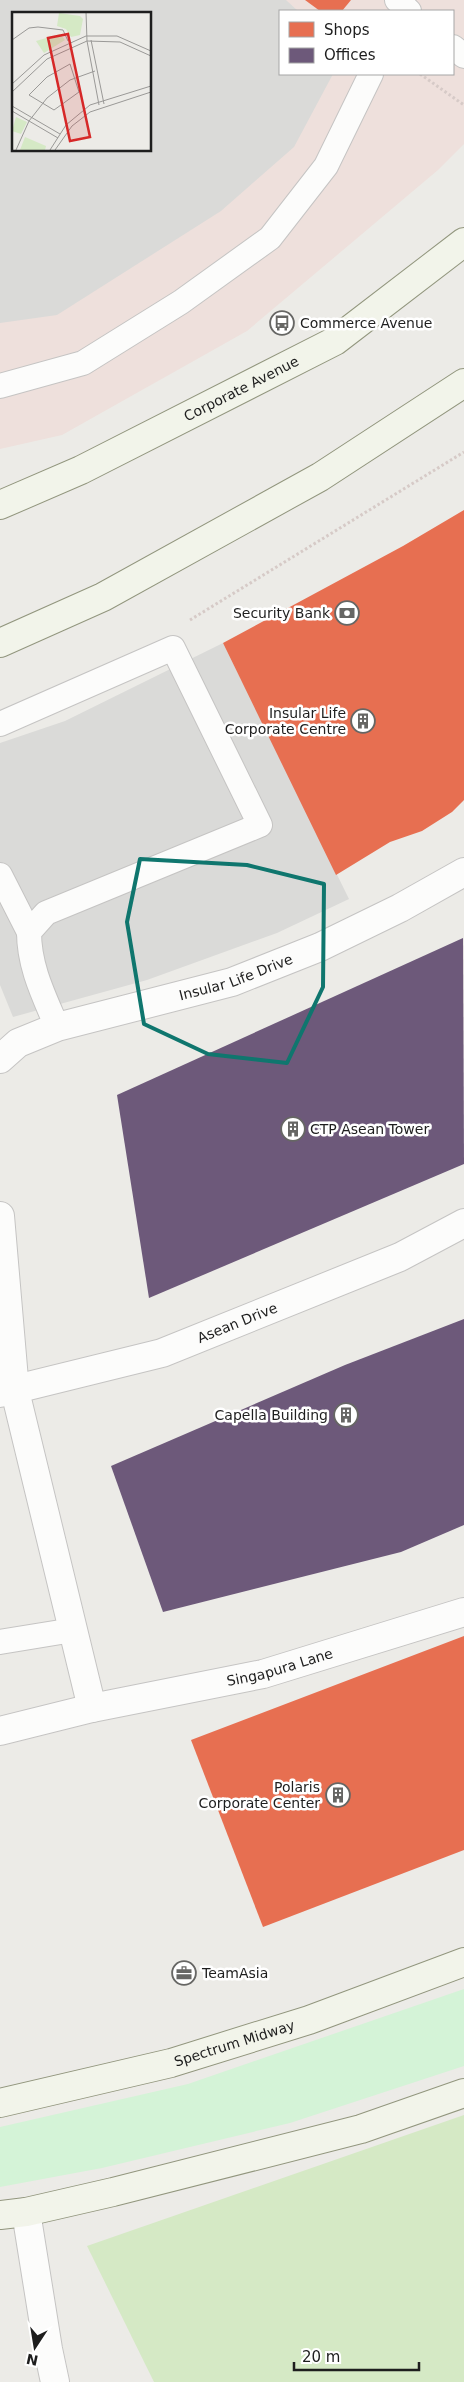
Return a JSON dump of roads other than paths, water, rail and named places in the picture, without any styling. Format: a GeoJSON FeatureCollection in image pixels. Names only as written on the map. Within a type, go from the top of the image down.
{"type":"FeatureCollection","features":[{"type":"Feature","properties":{"kind":"main road","name":"Corporate Avenue"},"geometry":{"type":"LineString","coordinates":[[0,505],[81,470],[335,341],[464,242]]}},
{"type":"Feature","properties":{"kind":"main road"},"geometry":{"type":"LineString","coordinates":[[0,643],[103,597],[320,477],[464,383]]}},
{"type":"Feature","properties":{"kind":"main road","name":"Spectrum Midway"},"geometry":{"type":"LineString","coordinates":[[0,2103],[171,2063],[309,2020],[464,1962]]}},
{"type":"Feature","properties":{"kind":"main road"},"geometry":{"type":"LineString","coordinates":[[13,2214],[113,2192],[361,2128],[464,2093]]}},
{"type":"Feature","properties":{"kind":"street","name":"Insular Life Drive"},"geometry":{"type":"LineString","coordinates":[[0,1059],[18,1043],[57,1027],[232,982],[320,947],[400,908],[464,872]]}},
{"type":"Feature","properties":{"kind":"street"},"geometry":{"type":"LineString","coordinates":[[0,1216],[7,1392],[73,1630],[92,1708]]}},
{"type":"Feature","properties":{"kind":"street","name":"Asean Drive"},"geometry":{"type":"LineString","coordinates":[[7,1392],[162,1353],[400,1257],[464,1223]]}},
{"type":"Feature","properties":{"kind":"street","name":"Singapura Lane"},"geometry":{"type":"LineString","coordinates":[[0,1731],[92,1708],[263,1674],[464,1612]]}},
{"type":"Feature","properties":{"kind":"street"},"geometry":{"type":"LineString","coordinates":[[13,2214],[55,2382]]}},
{"type":"Feature","properties":{"kind":"lane"},"geometry":{"type":"LineString","coordinates":[[397,0],[409,10]]}},
{"type":"Feature","properties":{"kind":"lane"},"geometry":{"type":"LineString","coordinates":[[411,10],[420,0]]}},
{"type":"Feature","properties":{"kind":"lane"},"geometry":{"type":"LineString","coordinates":[[454,48],[464,56]]}},
{"type":"Feature","properties":{"kind":"lane"},"geometry":{"type":"LineString","coordinates":[[0,386],[83,363],[181,302],[270,238],[326,166],[371,75]]}},
{"type":"Feature","properties":{"kind":"lane"},"geometry":{"type":"LineString","coordinates":[[0,724],[173,648],[260,825],[46,914],[29,932]]}},
{"type":"Feature","properties":{"kind":"lane"},"geometry":{"type":"LineString","coordinates":[[0,875],[29,932],[29,952],[57,1027]]}},
{"type":"Feature","properties":{"kind":"lane"},"geometry":{"type":"LineString","coordinates":[[0,1641],[73,1630]]}},
{"type":"Feature","properties":{"kind":"place","name":"Commerce Avenue"},"geometry":{"type":"Point","coordinates":[282,323]}},
{"type":"Feature","properties":{"kind":"place","name":"Security Bank"},"geometry":{"type":"Point","coordinates":[347,613]}},
{"type":"Feature","properties":{"kind":"place","name":"Insular Life Corporate Centre"},"geometry":{"type":"Point","coordinates":[363,721]}},
{"type":"Feature","properties":{"kind":"place","name":"CTP Asean Tower"},"geometry":{"type":"Point","coordinates":[293,1129]}},
{"type":"Feature","properties":{"kind":"place","name":"Capella Building"},"geometry":{"type":"Point","coordinates":[346,1415]}},
{"type":"Feature","properties":{"kind":"place","name":"Polaris Corporate Center"},"geometry":{"type":"Point","coordinates":[338,1795]}},
{"type":"Feature","properties":{"kind":"place","name":"TeamAsia"},"geometry":{"type":"Point","coordinates":[184,1973]}}]}
